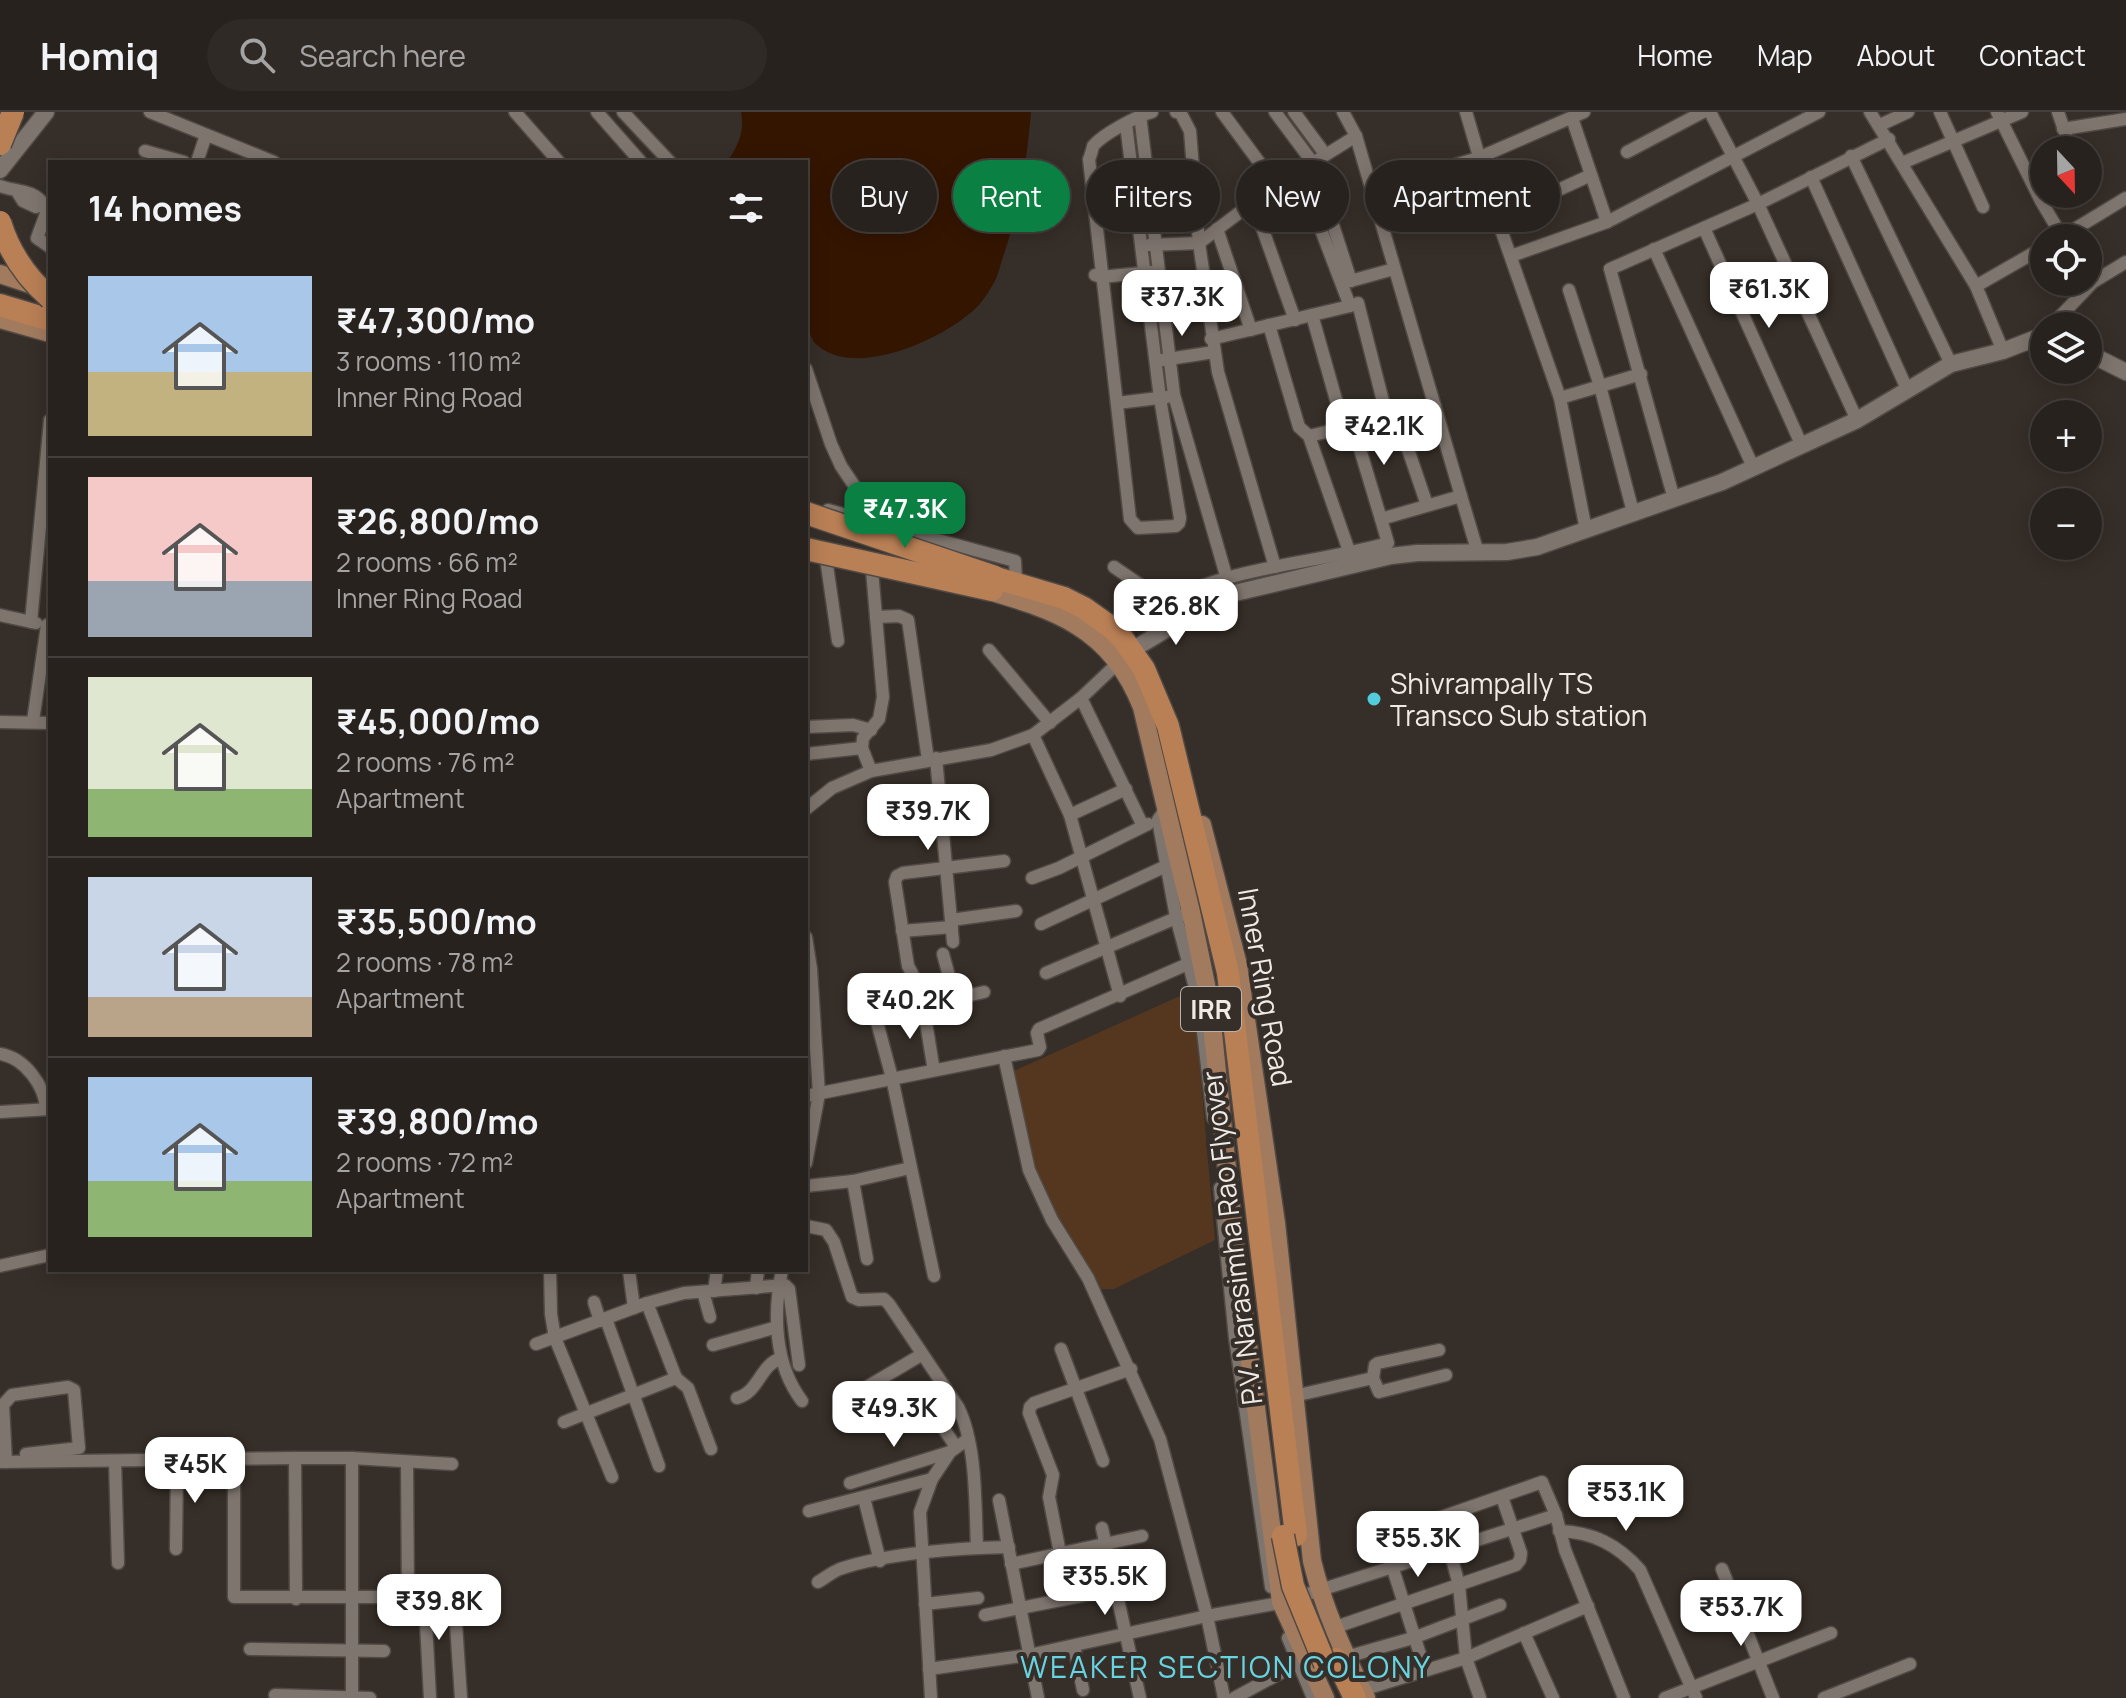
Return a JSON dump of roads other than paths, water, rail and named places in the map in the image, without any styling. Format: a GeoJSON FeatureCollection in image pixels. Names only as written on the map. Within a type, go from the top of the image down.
{"type":"FeatureCollection","features":[{"type":"Feature","properties":{"kind":"highway"},"geometry":{"type":"LineString","coordinates":[[0,143],[13,112]]}},
{"type":"Feature","properties":{"kind":"highway"},"geometry":{"type":"LineString","coordinates":[[0,143],[25,112]]}},
{"type":"Feature","properties":{"kind":"highway"},"geometry":{"type":"LineString","coordinates":[[0,222],[15,258],[48,296]]}},
{"type":"Feature","properties":{"kind":"highway"},"geometry":{"type":"LineString","coordinates":[[0,256],[21,287],[48,310]]}},
{"type":"Feature","properties":{"kind":"highway"},"geometry":{"type":"LineString","coordinates":[[0,290],[48,303]]}},
{"type":"Feature","properties":{"kind":"highway"},"geometry":{"type":"LineString","coordinates":[[0,305],[48,319]]}},
{"type":"Feature","properties":{"kind":"highway"},"geometry":{"type":"LineString","coordinates":[[808,514],[1005,577]]}},
{"type":"Feature","properties":{"kind":"highway","name":"P.V. Narasimha Rao Flyover"},"geometry":{"type":"LineString","coordinates":[[808,525],[1005,577],[1104,637],[1134,675],[1156,730],[1215,974],[1287,1562],[1303,1614],[1356,1696]]}},
{"type":"Feature","properties":{"kind":"highway"},"geometry":{"type":"LineString","coordinates":[[811,543],[1005,577]]}},
{"type":"Feature","properties":{"kind":"main road"},"geometry":{"type":"LineString","coordinates":[[0,274],[48,289]]}},
{"type":"Feature","properties":{"kind":"main road"},"geometry":{"type":"LineString","coordinates":[[0,319],[48,332]]}},
{"type":"Feature","properties":{"kind":"main road","name":"Inner Ring Road"},"geometry":{"type":"LineString","coordinates":[[811,543],[1044,607],[1089,632],[1119,662],[1129,677],[1142,707],[1184,915],[1210,1004],[1277,1603],[1313,1697]]}},
{"type":"Feature","properties":{"kind":"main road","name":"Inner Ring Road"},"geometry":{"type":"LineString","coordinates":[[1005,577],[1057,590],[1087,603],[1116,624],[1139,650],[1164,699],[1212,860],[1238,965],[1276,1223],[1312,1561],[1319,1592],[1346,1657],[1356,1696]]}},
{"type":"Feature","properties":{"kind":"street"},"geometry":{"type":"LineString","coordinates":[[0,170],[46,112]]}},
{"type":"Feature","properties":{"kind":"street"},"geometry":{"type":"LineString","coordinates":[[150,112],[269,160]]}},
{"type":"Feature","properties":{"kind":"street"},"geometry":{"type":"LineString","coordinates":[[515,112],[557,160]]}},
{"type":"Feature","properties":{"kind":"street"},"geometry":{"type":"LineString","coordinates":[[597,112],[639,160]]}},
{"type":"Feature","properties":{"kind":"street"},"geometry":{"type":"LineString","coordinates":[[623,112],[668,160]]}},
{"type":"Feature","properties":{"kind":"street"},"geometry":{"type":"LineString","coordinates":[[1176,112],[1180,112],[1190,131],[1199,243],[1213,346],[1275,567]]}},
{"type":"Feature","properties":{"kind":"street"},"geometry":{"type":"LineString","coordinates":[[1222,112],[1257,160]]}},
{"type":"Feature","properties":{"kind":"street"},"geometry":{"type":"LineString","coordinates":[[1275,112],[1311,160]]}},
{"type":"Feature","properties":{"kind":"street"},"geometry":{"type":"LineString","coordinates":[[1294,112],[1325,154]]}},
{"type":"Feature","properties":{"kind":"street"},"geometry":{"type":"LineString","coordinates":[[1343,112],[1356,136],[1478,553]]}},
{"type":"Feature","properties":{"kind":"street"},"geometry":{"type":"LineString","coordinates":[[1466,112],[1478,158]]}},
{"type":"Feature","properties":{"kind":"street"},"geometry":{"type":"LineString","coordinates":[[1627,152],[1703,112]]}},
{"type":"Feature","properties":{"kind":"street"},"geometry":{"type":"LineString","coordinates":[[1710,112],[1758,204],[1857,420]]}},
{"type":"Feature","properties":{"kind":"street"},"geometry":{"type":"LineString","coordinates":[[1511,256],[1607,222],[1819,112]]}},
{"type":"Feature","properties":{"kind":"street"},"geometry":{"type":"LineString","coordinates":[[1870,112],[1976,286],[2003,351]]}},
{"type":"Feature","properties":{"kind":"street"},"geometry":{"type":"LineString","coordinates":[[1880,125],[1908,112]]}},
{"type":"Feature","properties":{"kind":"street"},"geometry":{"type":"LineString","coordinates":[[1940,112],[1983,207]]}},
{"type":"Feature","properties":{"kind":"street"},"geometry":{"type":"LineString","coordinates":[[1902,163],[1955,142],[1999,117],[2022,112]]}},
{"type":"Feature","properties":{"kind":"street"},"geometry":{"type":"LineString","coordinates":[[2058,112],[2066,136]]}},
{"type":"Feature","properties":{"kind":"street"},"geometry":{"type":"LineString","coordinates":[[1130,519],[1089,159],[1093,146],[1146,114],[1156,245],[1174,395],[1227,579]]}},
{"type":"Feature","properties":{"kind":"street"},"geometry":{"type":"LineString","coordinates":[[1472,160],[1569,116],[1607,222]]}},
{"type":"Feature","properties":{"kind":"street"},"geometry":{"type":"LineString","coordinates":[[1999,117],[2030,170]]}},
{"type":"Feature","properties":{"kind":"street"},"geometry":{"type":"LineString","coordinates":[[2063,129],[2126,119]]}},
{"type":"Feature","properties":{"kind":"street"},"geometry":{"type":"LineString","coordinates":[[1119,484],[1123,515],[1138,528],[1176,526],[1179,523],[1126,124]]}},
{"type":"Feature","properties":{"kind":"street"},"geometry":{"type":"LineString","coordinates":[[198,160],[206,135]]}},
{"type":"Feature","properties":{"kind":"street"},"geometry":{"type":"LineString","coordinates":[[1317,160],[1356,136]]}},
{"type":"Feature","properties":{"kind":"street"},"geometry":{"type":"LineString","coordinates":[[1240,137],[1238,145],[1249,160]]}},
{"type":"Feature","properties":{"kind":"street"},"geometry":{"type":"LineString","coordinates":[[1674,499],[1610,269],[1758,204],[1889,139]]}},
{"type":"Feature","properties":{"kind":"street"},"geometry":{"type":"LineString","coordinates":[[145,151],[177,160]]}},
{"type":"Feature","properties":{"kind":"street"},"geometry":{"type":"LineString","coordinates":[[1851,156],[1951,364]]}},
{"type":"Feature","properties":{"kind":"street"},"geometry":{"type":"LineString","coordinates":[[1560,189],[1591,175]]}},
{"type":"Feature","properties":{"kind":"street"},"geometry":{"type":"LineString","coordinates":[[1811,177],[1907,389]]}},
{"type":"Feature","properties":{"kind":"street"},"geometry":{"type":"LineString","coordinates":[[0,186],[18,193],[36,207],[47,206],[37,238],[48,246]]}},
{"type":"Feature","properties":{"kind":"street"},"geometry":{"type":"LineString","coordinates":[[2084,224],[2126,198]]}},
{"type":"Feature","properties":{"kind":"street"},"geometry":{"type":"LineString","coordinates":[[1704,228],[1802,446]]}},
{"type":"Feature","properties":{"kind":"street"},"geometry":{"type":"LineString","coordinates":[[1140,246],[1199,243],[1213,232]]}},
{"type":"Feature","properties":{"kind":"street"},"geometry":{"type":"LineString","coordinates":[[1218,232],[1251,330]]}},
{"type":"Feature","properties":{"kind":"street"},"geometry":{"type":"LineString","coordinates":[[1264,232],[1295,320]]}},
{"type":"Feature","properties":{"kind":"street"},"geometry":{"type":"LineString","coordinates":[[1325,232],[1346,282]]}},
{"type":"Feature","properties":{"kind":"street"},"geometry":{"type":"LineString","coordinates":[[1332,232],[1350,306]]}},
{"type":"Feature","properties":{"kind":"street"},"geometry":{"type":"LineString","coordinates":[[1389,250],[1396,242],[1393,232]]}},
{"type":"Feature","properties":{"kind":"street"},"geometry":{"type":"LineString","coordinates":[[1502,232],[1560,398],[1586,530]]}},
{"type":"Feature","properties":{"kind":"street"},"geometry":{"type":"LineString","coordinates":[[1090,234],[1094,274],[1101,277],[1159,271]]}},
{"type":"Feature","properties":{"kind":"street"},"geometry":{"type":"LineString","coordinates":[[1654,249],[1754,469]]}},
{"type":"Feature","properties":{"kind":"street"},"geometry":{"type":"LineString","coordinates":[[1976,286],[2030,255]]}},
{"type":"Feature","properties":{"kind":"street"},"geometry":{"type":"LineString","coordinates":[[2102,273],[2126,262]]}},
{"type":"Feature","properties":{"kind":"street"},"geometry":{"type":"LineString","coordinates":[[1346,282],[1394,269]]}},
{"type":"Feature","properties":{"kind":"street"},"geometry":{"type":"LineString","coordinates":[[1569,290],[1600,386],[1633,512]]}},
{"type":"Feature","properties":{"kind":"street"},"geometry":{"type":"LineString","coordinates":[[2062,312],[2076,296]]}},
{"type":"Feature","properties":{"kind":"street"},"geometry":{"type":"LineString","coordinates":[[1155,360],[1213,346],[1251,330],[1358,303],[1392,416],[1427,505]]}},
{"type":"Feature","properties":{"kind":"street"},"geometry":{"type":"LineString","coordinates":[[1139,650],[1235,593],[1388,543],[1312,315]]}},
{"type":"Feature","properties":{"kind":"street"},"geometry":{"type":"LineString","coordinates":[[1269,325],[1299,427],[1309,436],[1350,554]]}},
{"type":"Feature","properties":{"kind":"street"},"geometry":{"type":"LineString","coordinates":[[1165,602],[1195,586],[1275,567],[1311,568],[1417,553],[1507,552],[1537,547],[1754,469],[1857,420],[1951,364],[2003,351],[2030,339]]}},
{"type":"Feature","properties":{"kind":"street"},"geometry":{"type":"LineString","coordinates":[[2102,360],[2126,372]]}},
{"type":"Feature","properties":{"kind":"street"},"geometry":{"type":"LineString","coordinates":[[1560,398],[1641,374]]}},
{"type":"Feature","properties":{"kind":"street"},"geometry":{"type":"LineString","coordinates":[[808,375],[841,466],[880,524]]}},
{"type":"Feature","properties":{"kind":"street"},"geometry":{"type":"LineString","coordinates":[[1117,403],[1174,395]]}},
{"type":"Feature","properties":{"kind":"street"},"geometry":{"type":"LineString","coordinates":[[1309,436],[1435,406]]}},
{"type":"Feature","properties":{"kind":"street"},"geometry":{"type":"LineString","coordinates":[[31,622],[48,441]]}},
{"type":"Feature","properties":{"kind":"street"},"geometry":{"type":"LineString","coordinates":[[1381,519],[1461,496]]}},
{"type":"Feature","properties":{"kind":"street","name":"Inner Ring Road"},"geometry":{"type":"LineString","coordinates":[[808,504],[880,524],[1005,577]]}},
{"type":"Feature","properties":{"kind":"street"},"geometry":{"type":"LineString","coordinates":[[811,543],[838,641]]}},
{"type":"Feature","properties":{"kind":"street"},"geometry":{"type":"LineString","coordinates":[[871,558],[883,697],[879,719],[863,738],[862,748],[871,771]]}},
{"type":"Feature","properties":{"kind":"street"},"geometry":{"type":"LineString","coordinates":[[1114,567],[1165,602],[1177,623]]}},
{"type":"Feature","properties":{"kind":"street"},"geometry":{"type":"LineString","coordinates":[[1139,650],[1177,623],[1199,614]]}},
{"type":"Feature","properties":{"kind":"street"},"geometry":{"type":"LineString","coordinates":[[0,615],[48,626]]}},
{"type":"Feature","properties":{"kind":"street"},"geometry":{"type":"LineString","coordinates":[[876,617],[899,616],[908,620],[943,820],[953,942]]}},
{"type":"Feature","properties":{"kind":"street"},"geometry":{"type":"LineString","coordinates":[[33,721],[48,632]]}},
{"type":"Feature","properties":{"kind":"street"},"geometry":{"type":"LineString","coordinates":[[989,650],[1050,723]]}},
{"type":"Feature","properties":{"kind":"street"},"geometry":{"type":"LineString","coordinates":[[808,807],[832,788],[871,771],[991,750],[1033,735],[1081,698],[1119,662]]}},
{"type":"Feature","properties":{"kind":"street"},"geometry":{"type":"LineString","coordinates":[[1081,698],[1143,826]]}},
{"type":"Feature","properties":{"kind":"street"},"geometry":{"type":"LineString","coordinates":[[0,722],[48,723]]}},
{"type":"Feature","properties":{"kind":"street"},"geometry":{"type":"LineString","coordinates":[[808,727],[853,725],[871,730]]}},
{"type":"Feature","properties":{"kind":"street"},"geometry":{"type":"LineString","coordinates":[[1033,735],[1070,815],[1120,996]]}},
{"type":"Feature","properties":{"kind":"street"},"geometry":{"type":"LineString","coordinates":[[808,754],[862,748]]}},
{"type":"Feature","properties":{"kind":"street"},"geometry":{"type":"LineString","coordinates":[[1070,815],[1126,789]]}},
{"type":"Feature","properties":{"kind":"street"},"geometry":{"type":"LineString","coordinates":[[1032,878],[1081,857],[1162,815],[1166,866],[1184,915],[1190,963],[1200,1006],[1235,1338],[1277,1603],[1313,1697]]}},
{"type":"Feature","properties":{"kind":"street"},"geometry":{"type":"LineString","coordinates":[[943,820],[963,820]]}},
{"type":"Feature","properties":{"kind":"street"},"geometry":{"type":"LineString","coordinates":[[934,1070],[921,1006],[908,966],[895,882],[897,876],[1004,861]]}},
{"type":"Feature","properties":{"kind":"street"},"geometry":{"type":"LineString","coordinates":[[1041,924],[1166,866]]}},
{"type":"Feature","properties":{"kind":"street"},"geometry":{"type":"LineString","coordinates":[[902,931],[1016,911]]}},
{"type":"Feature","properties":{"kind":"street"},"geometry":{"type":"LineString","coordinates":[[1046,973],[1184,915]]}},
{"type":"Feature","properties":{"kind":"street"},"geometry":{"type":"LineString","coordinates":[[943,954],[955,998]]}},
{"type":"Feature","properties":{"kind":"street"},"geometry":{"type":"LineString","coordinates":[[813,1095],[1040,1049],[1039,1029],[1190,963]]}},
{"type":"Feature","properties":{"kind":"street"},"geometry":{"type":"LineString","coordinates":[[808,969],[813,1095],[808,1144]]}},
{"type":"Feature","properties":{"kind":"street"},"geometry":{"type":"LineString","coordinates":[[934,1276],[878,1016],[984,992]]}},
{"type":"Feature","properties":{"kind":"street"},"geometry":{"type":"LineString","coordinates":[[0,1054],[18,1063],[36,1079],[45,1093],[48,1109],[0,1112]]}},
{"type":"Feature","properties":{"kind":"street"},"geometry":{"type":"LineString","coordinates":[[1004,1056],[1029,1170],[1052,1220],[1088,1278],[1160,1439],[1207,1616],[1224,1698]]}},
{"type":"Feature","properties":{"kind":"street"},"geometry":{"type":"LineString","coordinates":[[808,1186],[853,1181],[910,1168]]}},
{"type":"Feature","properties":{"kind":"street"},"geometry":{"type":"LineString","coordinates":[[853,1181],[867,1259]]}},
{"type":"Feature","properties":{"kind":"street"},"geometry":{"type":"LineString","coordinates":[[808,1226],[826,1230],[834,1242],[852,1297],[859,1300],[884,1299],[958,1407],[965,1421],[968,1439],[977,1547]]}},
{"type":"Feature","properties":{"kind":"street"},"geometry":{"type":"LineString","coordinates":[[0,1266],[48,1255]]}},
{"type":"Feature","properties":{"kind":"street"},"geometry":{"type":"LineString","coordinates":[[550,1272],[555,1338],[612,1477]]}},
{"type":"Feature","properties":{"kind":"street"},"geometry":{"type":"LineString","coordinates":[[629,1272],[634,1308]]}},
{"type":"Feature","properties":{"kind":"street"},"geometry":{"type":"LineString","coordinates":[[710,1317],[708,1292],[716,1272]]}},
{"type":"Feature","properties":{"kind":"street"},"geometry":{"type":"LineString","coordinates":[[756,1288],[758,1272]]}},
{"type":"Feature","properties":{"kind":"street"},"geometry":{"type":"LineString","coordinates":[[782,1272],[777,1327],[781,1358],[791,1387],[802,1401]]}},
{"type":"Feature","properties":{"kind":"street"},"geometry":{"type":"LineString","coordinates":[[536,1344],[647,1303],[684,1293],[787,1286],[799,1365]]}},
{"type":"Feature","properties":{"kind":"street"},"geometry":{"type":"LineString","coordinates":[[594,1302],[659,1466]]}},
{"type":"Feature","properties":{"kind":"street"},"geometry":{"type":"LineString","coordinates":[[647,1303],[676,1378],[688,1388],[711,1449]]}},
{"type":"Feature","properties":{"kind":"street"},"geometry":{"type":"LineString","coordinates":[[713,1345],[777,1327]]}},
{"type":"Feature","properties":{"kind":"street"},"geometry":{"type":"LineString","coordinates":[[1061,1349],[1103,1461]]}},
{"type":"Feature","properties":{"kind":"street"},"geometry":{"type":"LineString","coordinates":[[1439,1350],[1378,1363],[1373,1378],[1379,1392],[1446,1375]]}},
{"type":"Feature","properties":{"kind":"street"},"geometry":{"type":"LineString","coordinates":[[850,1397],[921,1355]]}},
{"type":"Feature","properties":{"kind":"street"},"geometry":{"type":"LineString","coordinates":[[737,1398],[748,1393],[768,1364],[781,1358]]}},
{"type":"Feature","properties":{"kind":"street"},"geometry":{"type":"LineString","coordinates":[[1060,1553],[1049,1497],[1053,1475],[1029,1413],[1034,1403],[1131,1369]]}},
{"type":"Feature","properties":{"kind":"street"},"geometry":{"type":"LineString","coordinates":[[564,1422],[676,1378]]}},
{"type":"Feature","properties":{"kind":"street"},"geometry":{"type":"LineString","coordinates":[[1294,1396],[1373,1378]]}},
{"type":"Feature","properties":{"kind":"street"},"geometry":{"type":"LineString","coordinates":[[26,1454],[79,1448],[74,1390],[68,1387],[12,1395],[5,1400],[3,1462],[352,1458],[452,1464]]}},
{"type":"Feature","properties":{"kind":"street"},"geometry":{"type":"LineString","coordinates":[[921,1395],[953,1449]]}},
{"type":"Feature","properties":{"kind":"street"},"geometry":{"type":"LineString","coordinates":[[850,1483],[953,1449],[968,1439]]}},
{"type":"Feature","properties":{"kind":"street"},"geometry":{"type":"LineString","coordinates":[[931,1698],[920,1512],[932,1479],[953,1449]]}},
{"type":"Feature","properties":{"kind":"street"},"geometry":{"type":"LineString","coordinates":[[295,1458],[296,1599]]}},
{"type":"Feature","properties":{"kind":"street"},"geometry":{"type":"LineString","coordinates":[[352,1458],[352,1697]]}},
{"type":"Feature","properties":{"kind":"street"},"geometry":{"type":"LineString","coordinates":[[234,1460],[234,1597],[408,1597],[448,1608],[454,1615],[461,1698]]}},
{"type":"Feature","properties":{"kind":"street"},"geometry":{"type":"LineString","coordinates":[[115,1461],[118,1563]]}},
{"type":"Feature","properties":{"kind":"street"},"geometry":{"type":"LineString","coordinates":[[176,1549],[177,1461]]}},
{"type":"Feature","properties":{"kind":"street"},"geometry":{"type":"LineString","coordinates":[[407,1462],[408,1597]]}},
{"type":"Feature","properties":{"kind":"street"},"geometry":{"type":"LineString","coordinates":[[809,1511],[932,1479]]}},
{"type":"Feature","properties":{"kind":"street"},"geometry":{"type":"LineString","coordinates":[[1390,1535],[1542,1482],[1624,1698]]}},
{"type":"Feature","properties":{"kind":"street"},"geometry":{"type":"LineString","coordinates":[[1333,1628],[1516,1565],[1520,1560],[1502,1497]]}},
{"type":"Feature","properties":{"kind":"street"},"geometry":{"type":"LineString","coordinates":[[864,1498],[880,1561]]}},
{"type":"Feature","properties":{"kind":"street"},"geometry":{"type":"LineString","coordinates":[[999,1500],[1038,1698]]}},
{"type":"Feature","properties":{"kind":"street"},"geometry":{"type":"LineString","coordinates":[[929,1669],[1029,1655],[1277,1603],[1393,1569],[1556,1515]]}},
{"type":"Feature","properties":{"kind":"street"},"geometry":{"type":"LineString","coordinates":[[1441,1518],[1459,1585],[1466,1658],[1480,1698]]}},
{"type":"Feature","properties":{"kind":"street"},"geometry":{"type":"LineString","coordinates":[[1102,1528],[1140,1698]]}},
{"type":"Feature","properties":{"kind":"street"},"geometry":{"type":"LineString","coordinates":[[1559,1531],[1581,1531],[1601,1539],[1625,1553],[1640,1570],[1694,1692]]}},
{"type":"Feature","properties":{"kind":"street"},"geometry":{"type":"LineString","coordinates":[[1011,1564],[1142,1536]]}},
{"type":"Feature","properties":{"kind":"street"},"geometry":{"type":"LineString","coordinates":[[818,1582],[837,1570],[922,1553],[1009,1547]]}},
{"type":"Feature","properties":{"kind":"street"},"geometry":{"type":"LineString","coordinates":[[1393,1569],[1425,1670]]}},
{"type":"Feature","properties":{"kind":"street"},"geometry":{"type":"LineString","coordinates":[[1722,1569],[1773,1698]]}},
{"type":"Feature","properties":{"kind":"street"},"geometry":{"type":"LineString","coordinates":[[985,1615],[1018,1606],[1117,1589]]}},
{"type":"Feature","properties":{"kind":"street"},"geometry":{"type":"LineString","coordinates":[[925,1604],[978,1598]]}},
{"type":"Feature","properties":{"kind":"street"},"geometry":{"type":"LineString","coordinates":[[425,1604],[430,1698]]}},
{"type":"Feature","properties":{"kind":"street"},"geometry":{"type":"LineString","coordinates":[[1346,1657],[1413,1638],[1500,1605]]}},
{"type":"Feature","properties":{"kind":"street"},"geometry":{"type":"LineString","coordinates":[[1356,1696],[1466,1658],[1588,1606]]}},
{"type":"Feature","properties":{"kind":"street"},"geometry":{"type":"LineString","coordinates":[[1524,1633],[1553,1698]]}},
{"type":"Feature","properties":{"kind":"street"},"geometry":{"type":"LineString","coordinates":[[1665,1698],[1694,1692],[1757,1661],[1831,1633]]}},
{"type":"Feature","properties":{"kind":"street"},"geometry":{"type":"LineString","coordinates":[[1074,1646],[1083,1690]]}},
{"type":"Feature","properties":{"kind":"street"},"geometry":{"type":"LineString","coordinates":[[250,1649],[384,1651]]}},
{"type":"Feature","properties":{"kind":"street"},"geometry":{"type":"LineString","coordinates":[[1234,1698],[1299,1663]]}},
{"type":"Feature","properties":{"kind":"street"},"geometry":{"type":"LineString","coordinates":[[1824,1698],[1910,1664]]}},
{"type":"Feature","properties":{"kind":"street"},"geometry":{"type":"LineString","coordinates":[[275,1695],[370,1698]]}},
{"type":"Feature","properties":{"kind":"place","name":"Shivrampally TS Transco Sub station"},"geometry":{"type":"Point","coordinates":[1374,699]}},
{"type":"Feature","properties":{"kind":"district","name":"WEAKER SECTION COLONY"},"geometry":{"type":"Point","coordinates":[1226,1666]}}]}
